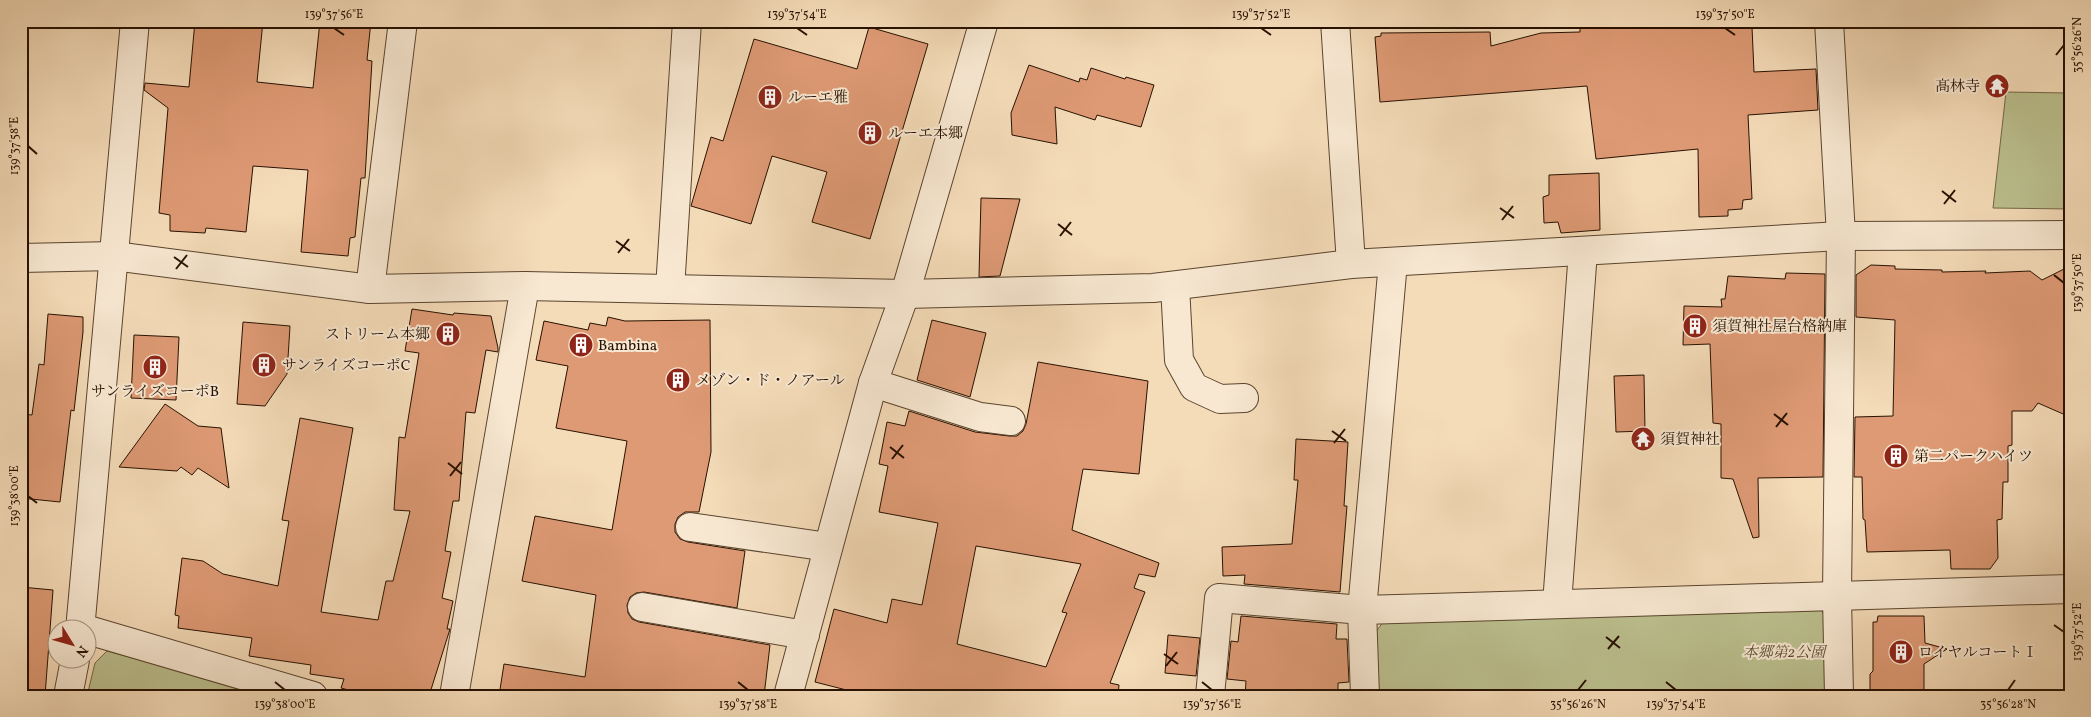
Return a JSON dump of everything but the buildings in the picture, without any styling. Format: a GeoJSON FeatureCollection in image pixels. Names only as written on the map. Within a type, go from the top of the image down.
{"type":"FeatureCollection","features":[{"type":"Feature","properties":{"kind":"street"},"geometry":{"type":"LineString","coordinates":[[85,620],[135,21]]}},
{"type":"Feature","properties":{"kind":"street"},"geometry":{"type":"LineString","coordinates":[[370,289],[403,21]]}},
{"type":"Feature","properties":{"kind":"street"},"geometry":{"type":"LineString","coordinates":[[670,289],[687,21]]}},
{"type":"Feature","properties":{"kind":"street"},"geometry":{"type":"LineString","coordinates":[[788,696],[873,383],[905,294],[984,21]]}},
{"type":"Feature","properties":{"kind":"street"},"geometry":{"type":"LineString","coordinates":[[1340,21],[1335,22],[1351,264]]}},
{"type":"Feature","properties":{"kind":"street"},"geometry":{"type":"LineString","coordinates":[[1829,21],[1841,236],[1837,596],[1839,696]]}},
{"type":"Feature","properties":{"kind":"street"},"geometry":{"type":"LineString","coordinates":[[21,258],[114,256],[370,289],[525,286],[905,294],[1153,288],[1351,264],[1841,236],[2070,235]]}},
{"type":"Feature","properties":{"kind":"street"},"geometry":{"type":"LineString","coordinates":[[1557,604],[1582,251]]}},
{"type":"Feature","properties":{"kind":"street"},"geometry":{"type":"LineString","coordinates":[[1365,696],[1362,610],[1393,262]]}},
{"type":"Feature","properties":{"kind":"street"},"geometry":{"type":"LineString","coordinates":[[454,696],[525,286]]}},
{"type":"Feature","properties":{"kind":"street"},"geometry":{"type":"LineString","coordinates":[[1175,286],[1179,360],[1194,387],[1220,399],[1244,398]]}},
{"type":"Feature","properties":{"kind":"street"},"geometry":{"type":"LineString","coordinates":[[873,383],[980,417],[1012,420]]}},
{"type":"Feature","properties":{"kind":"street"},"geometry":{"type":"LineString","coordinates":[[690,527],[828,548]]}},
{"type":"Feature","properties":{"kind":"street"},"geometry":{"type":"LineString","coordinates":[[1210,696],[1219,598],[1362,610],[2070,589]]}},
{"type":"Feature","properties":{"kind":"street"},"geometry":{"type":"LineString","coordinates":[[642,607],[805,634]]}},
{"type":"Feature","properties":{"kind":"street"},"geometry":{"type":"LineString","coordinates":[[98,634],[257,688],[313,696]]}},
{"type":"Feature","properties":{"kind":"street"},"geometry":{"type":"LineString","coordinates":[[68,696],[73,670]]}},
{"type":"Feature","properties":{"kind":"green space"},"geometry":{"type":"Polygon","coordinates":[[[2006,92],[2070,93],[2070,209],[1993,208],[2006,92]]]}},
{"type":"Feature","properties":{"kind":"green space","name":"本郷第2公園"},"geometry":{"type":"Polygon","coordinates":[[[1819,608],[1830,621],[1829,696],[1378,696],[1375,633],[1386,618],[1819,608]]]}},
{"type":"Feature","properties":{"kind":"green space"},"geometry":{"type":"Polygon","coordinates":[[[107,651],[241,687],[246,693],[245,696],[87,696],[93,670],[98,670],[98,660],[107,651]]]}},
{"type":"Feature","properties":{"kind":"place","name":"髙林寺"},"geometry":{"type":"Point","coordinates":[1997,86]}},
{"type":"Feature","properties":{"kind":"place","name":"ルーエ雅"},"geometry":{"type":"Point","coordinates":[770,97]}},
{"type":"Feature","properties":{"kind":"place","name":"ルーエ本郷"},"geometry":{"type":"Point","coordinates":[870,133]}},
{"type":"Feature","properties":{"kind":"place","name":"須賀神社屋台格納庫"},"geometry":{"type":"Point","coordinates":[1695,326]}},
{"type":"Feature","properties":{"kind":"place","name":"ストリーム本郷"},"geometry":{"type":"Point","coordinates":[448,334]}},
{"type":"Feature","properties":{"kind":"place","name":"Bambina"},"geometry":{"type":"Point","coordinates":[581,345]}},
{"type":"Feature","properties":{"kind":"place","name":"サンライズコーポC"},"geometry":{"type":"Point","coordinates":[264,365]}},
{"type":"Feature","properties":{"kind":"place","name":"サンライズコーポB"},"geometry":{"type":"Point","coordinates":[155,367]}},
{"type":"Feature","properties":{"kind":"place","name":"メゾン・ド・ノアール"},"geometry":{"type":"Point","coordinates":[678,380]}},
{"type":"Feature","properties":{"kind":"place","name":"須賀神社"},"geometry":{"type":"Point","coordinates":[1643,439]}},
{"type":"Feature","properties":{"kind":"place","name":"第二パークハイツ"},"geometry":{"type":"Point","coordinates":[1896,456]}},
{"type":"Feature","properties":{"kind":"place","name":"ロイヤルコートⅠ"},"geometry":{"type":"Point","coordinates":[1901,652]}}]}
